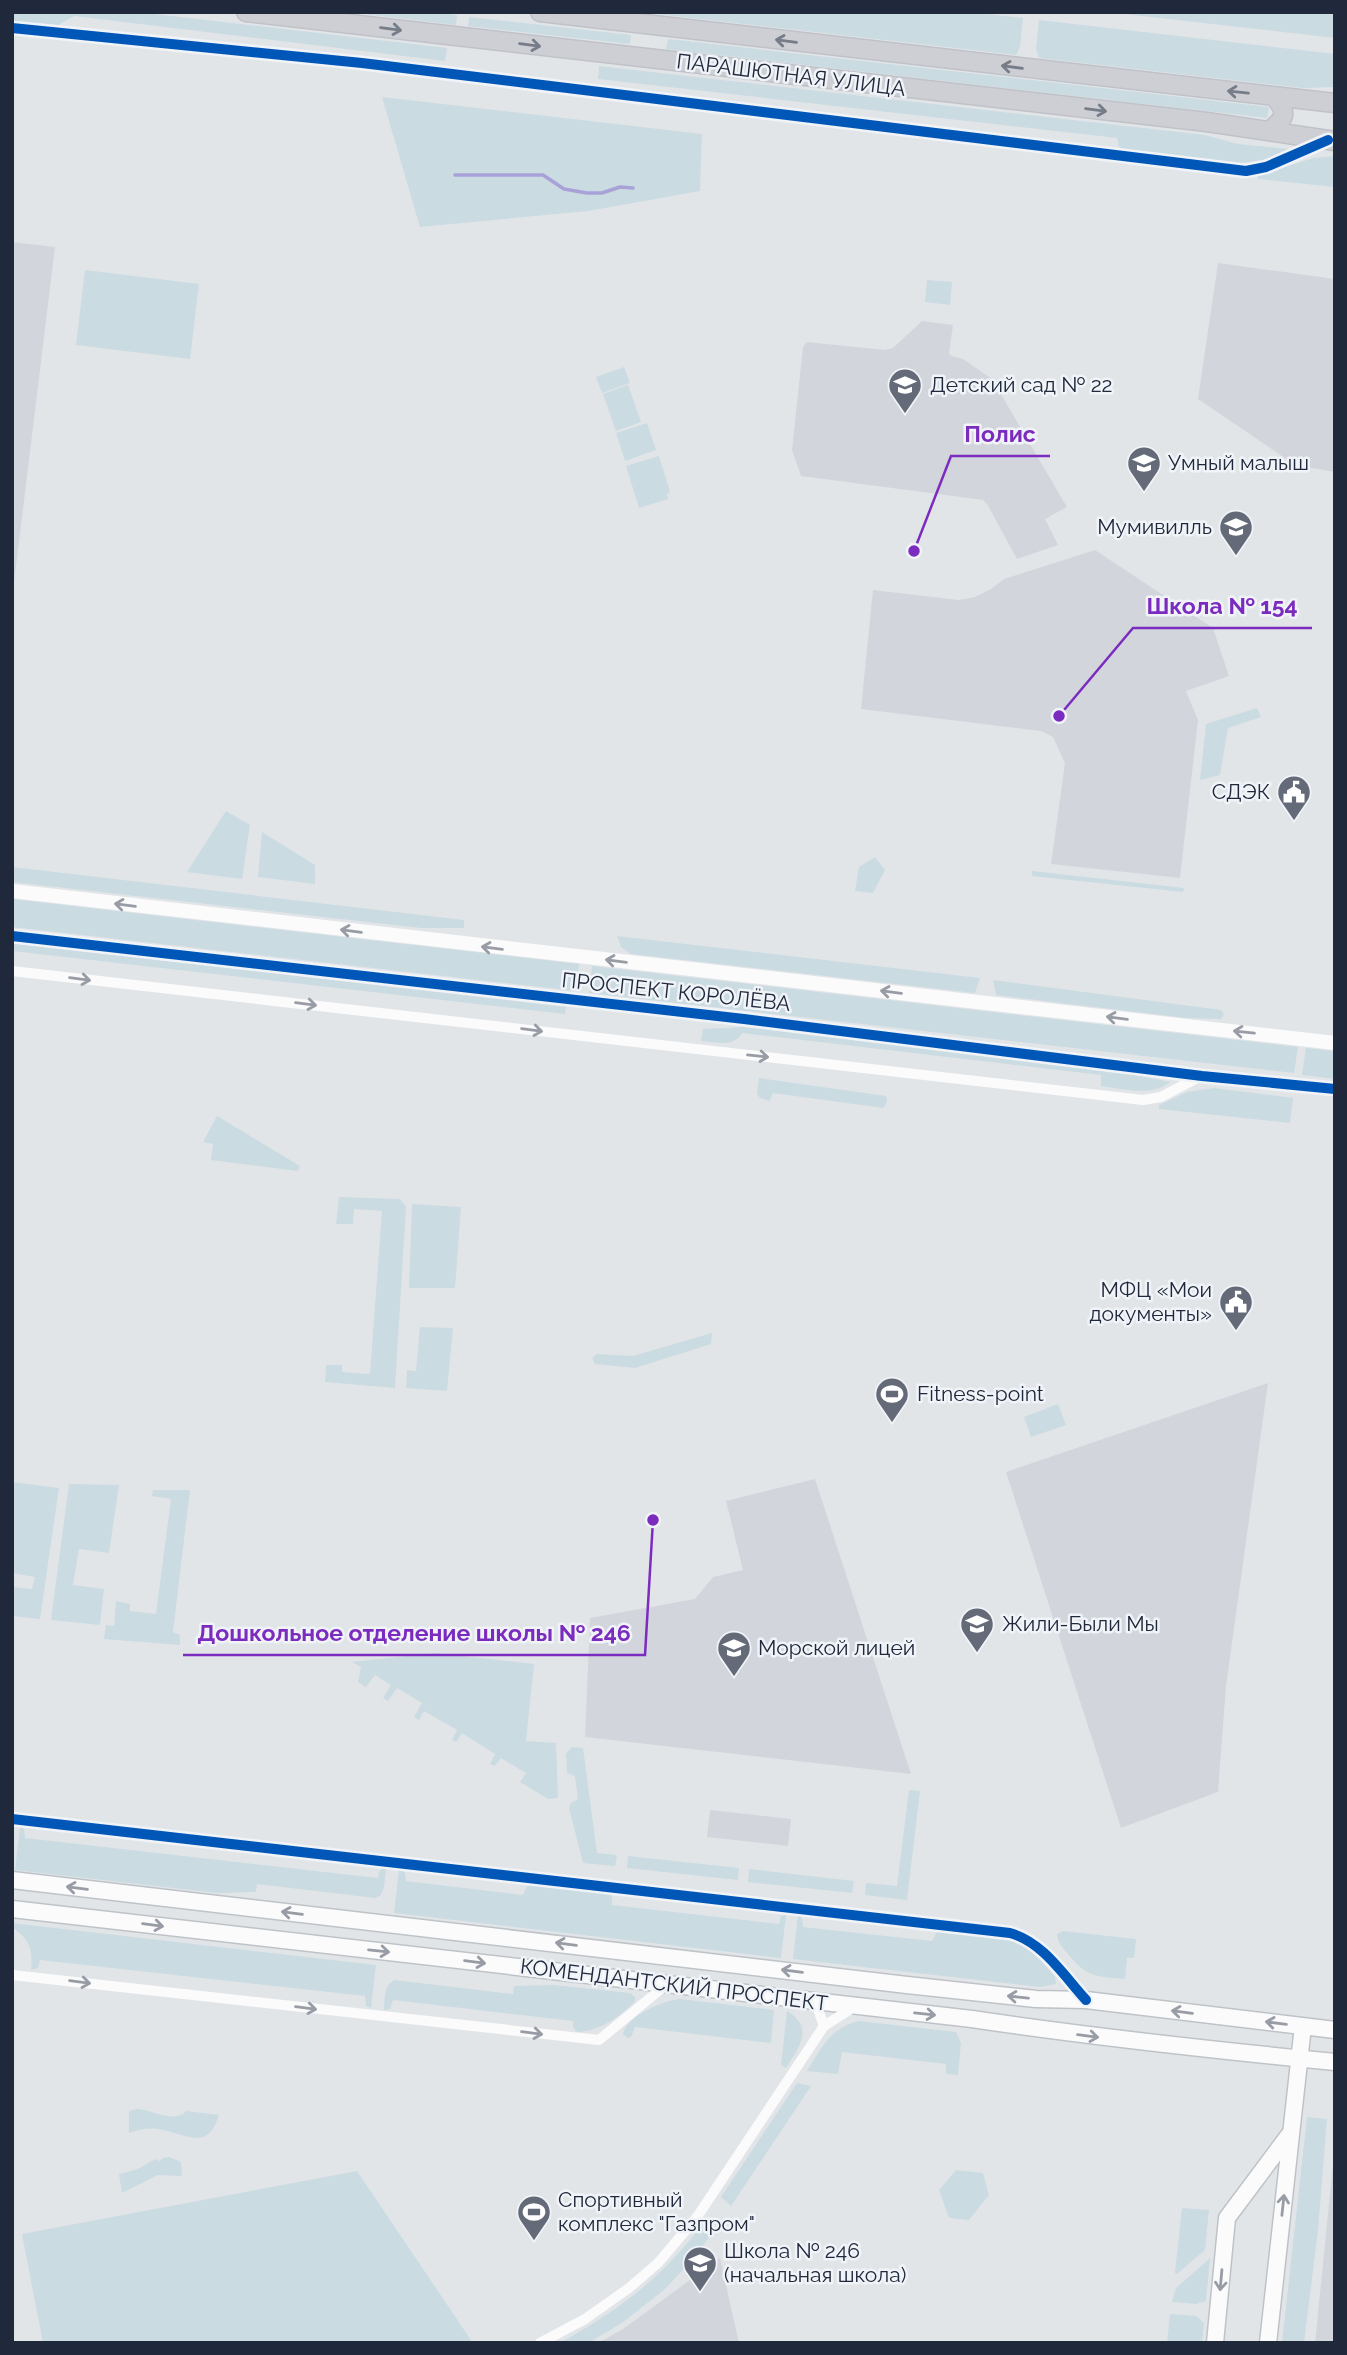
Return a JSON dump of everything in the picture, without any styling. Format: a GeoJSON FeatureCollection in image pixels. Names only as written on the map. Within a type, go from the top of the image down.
{"type":"FeatureCollection","features":[{"type":"Feature","properties":{"kind":"main road","name":"ПАРАШЮТНАЯ УЛИЦА"},"geometry":{"type":"LineString","coordinates":[[246,12],[323,17],[657,60],[1332,140]]}},
{"type":"Feature","properties":{"kind":"main road","name":"ПАРАШЮТНАЯ УЛИЦА"},"geometry":{"type":"LineString","coordinates":[[540,12],[1335,103]]}},
{"type":"Feature","properties":{"kind":"main road"},"geometry":{"type":"LineString","coordinates":[[657,60],[645,48],[645,41],[652,29],[659,26]]}},
{"type":"Feature","properties":{"kind":"main road"},"geometry":{"type":"LineString","coordinates":[[1269,131],[1282,120],[1284,114],[1274,96]]}},
{"type":"Feature","properties":{"kind":"main road","name":"КОМЕНДАНТСКИЙ ПРОСПЕКТ"},"geometry":{"type":"LineString","coordinates":[[12,1880],[907,1985],[1036,1999],[1086,2000],[1335,2030]]}},
{"type":"Feature","properties":{"kind":"main road","name":"КОМЕНДАНТСКИЙ ПРОСПЕКТ"},"geometry":{"type":"LineString","coordinates":[[12,1909],[857,2005],[1070,2034],[1335,2062]]}},
{"type":"Feature","properties":{"kind":"main road"},"geometry":{"type":"LineString","coordinates":[[1268,2343],[1303,2026]]}},
{"type":"Feature","properties":{"kind":"main road"},"geometry":{"type":"LineString","coordinates":[[1215,2343],[1227,2218],[1291,2133]]}},
{"type":"Feature","properties":{"kind":"street"},"geometry":{"type":"LineString","coordinates":[[12,27],[362,63],[1247,171],[1266,167],[1332,140]]}},
{"type":"Feature","properties":{"kind":"street","name":"ПРОСПЕКТ КОРОЛЁВА"},"geometry":{"type":"LineString","coordinates":[[12,891],[1335,1043]]}},
{"type":"Feature","properties":{"kind":"street","name":"ПРОСПЕКТ КОРОЛЁВА"},"geometry":{"type":"LineString","coordinates":[[12,936],[744,1019],[1202,1076],[1335,1089]]}},
{"type":"Feature","properties":{"kind":"street"},"geometry":{"type":"LineString","coordinates":[[12,971],[1143,1100],[1161,1097],[1202,1076]]}},
{"type":"Feature","properties":{"kind":"street"},"geometry":{"type":"LineString","coordinates":[[12,1819],[1010,1933],[1030,1940],[1086,2000]]}},
{"type":"Feature","properties":{"kind":"street"},"geometry":{"type":"LineString","coordinates":[[12,1975],[599,2040],[667,1984]]}},
{"type":"Feature","properties":{"kind":"street"},"geometry":{"type":"LineString","coordinates":[[815,2001],[824,2026]]}},
{"type":"Feature","properties":{"kind":"street"},"geometry":{"type":"LineString","coordinates":[[540,2343],[585,2319],[629,2288],[658,2263],[697,2217],[824,2026],[857,2005]]}},
{"type":"Feature","properties":{"kind":"shaded area"},"geometry":{"type":"Polygon","coordinates":[[[12,12],[137,12],[447,48],[445,61],[74,16],[58,25],[12,21],[12,12]]]}},
{"type":"Feature","properties":{"kind":"shaded area"},"geometry":{"type":"Polygon","coordinates":[[[347,12],[435,12],[457,15],[456,25],[347,12]]]}},
{"type":"Feature","properties":{"kind":"shaded area"},"geometry":{"type":"Polygon","coordinates":[[[639,12],[970,12],[1023,18],[1020,47],[1016,55],[639,12]]]}},
{"type":"Feature","properties":{"kind":"shaded area"},"geometry":{"type":"Polygon","coordinates":[[[1106,12],[1335,12],[1335,38],[1106,12]]]}},
{"type":"Feature","properties":{"kind":"shaded area"},"geometry":{"type":"Polygon","coordinates":[[[469,17],[631,35],[630,44],[468,26],[469,17]]]}},
{"type":"Feature","properties":{"kind":"shaded area"},"geometry":{"type":"Polygon","coordinates":[[[1039,20],[1335,54],[1335,87],[1303,88],[1039,58],[1036,49],[1039,20]]]}},
{"type":"Feature","properties":{"kind":"shaded area"},"geometry":{"type":"Polygon","coordinates":[[[668,39],[1269,107],[1267,118],[666,49],[668,39]]]}},
{"type":"Feature","properties":{"kind":"shaded area"},"geometry":{"type":"Polygon","coordinates":[[[599,66],[1205,135],[1238,144],[1289,149],[1288,152],[1268,159],[1241,163],[1126,150],[1119,147],[1117,138],[598,79],[599,66]]]}},
{"type":"Feature","properties":{"kind":"shaded area"},"geometry":{"type":"Polygon","coordinates":[[[382,97],[702,134],[700,191],[588,211],[420,227],[382,97]]]}},
{"type":"Feature","properties":{"kind":"shaded area"},"geometry":{"type":"Polygon","coordinates":[[[1335,156],[1335,187],[1258,179],[1258,176],[1313,158],[1335,156]]]}},
{"type":"Feature","properties":{"kind":"shaded area"},"geometry":{"type":"Polygon","coordinates":[[[12,242],[55,247],[12,599],[12,242]]]}},
{"type":"Feature","properties":{"kind":"shaded area"},"geometry":{"type":"Polygon","coordinates":[[[1218,263],[1335,279],[1335,472],[1295,465],[1198,399],[1218,263]]]}},
{"type":"Feature","properties":{"kind":"shaded area"},"geometry":{"type":"Polygon","coordinates":[[[85,270],[199,284],[190,359],[76,345],[85,270]]]}},
{"type":"Feature","properties":{"kind":"shaded area"},"geometry":{"type":"Polygon","coordinates":[[[927,280],[952,282],[950,305],[925,302],[927,280]]]}},
{"type":"Feature","properties":{"kind":"shaded area","name":"Детский сад № 22"},"geometry":{"type":"Polygon","coordinates":[[[922,321],[953,325],[949,353],[951,356],[963,359],[992,379],[1067,507],[1045,519],[1058,545],[1017,559],[983,500],[801,476],[792,450],[803,347],[807,342],[885,350],[893,348],[922,321]]]}},
{"type":"Feature","properties":{"kind":"shaded area"},"geometry":{"type":"Polygon","coordinates":[[[624,367],[630,383],[602,393],[596,377],[624,367]]]}},
{"type":"Feature","properties":{"kind":"shaded area"},"geometry":{"type":"Polygon","coordinates":[[[628,385],[641,422],[616,431],[603,394],[628,385]]]}},
{"type":"Feature","properties":{"kind":"shaded area"},"geometry":{"type":"Polygon","coordinates":[[[647,423],[656,450],[625,461],[616,433],[647,423]]]}},
{"type":"Feature","properties":{"kind":"shaded area"},"geometry":{"type":"Polygon","coordinates":[[[659,456],[670,492],[667,494],[668,499],[639,508],[626,466],[659,456]]]}},
{"type":"Feature","properties":{"kind":"shaded area"},"geometry":{"type":"Polygon","coordinates":[[[1095,550],[1213,628],[1229,676],[1186,691],[1198,720],[1180,878],[1051,864],[1065,763],[1053,737],[1041,731],[861,709],[873,590],[959,600],[975,597],[1004,579],[1095,550]]]}},
{"type":"Feature","properties":{"kind":"shaded area"},"geometry":{"type":"Polygon","coordinates":[[[1257,708],[1261,717],[1228,728],[1220,775],[1200,780],[1206,724],[1257,708]]]}},
{"type":"Feature","properties":{"kind":"shaded area"},"geometry":{"type":"Polygon","coordinates":[[[226,811],[250,825],[242,879],[187,872],[226,811]]]}},
{"type":"Feature","properties":{"kind":"shaded area"},"geometry":{"type":"Polygon","coordinates":[[[262,832],[315,865],[315,884],[258,877],[262,832]]]}},
{"type":"Feature","properties":{"kind":"shaded area"},"geometry":{"type":"Polygon","coordinates":[[[875,857],[885,870],[873,893],[855,891],[859,867],[875,857]]]}},
{"type":"Feature","properties":{"kind":"shaded area"},"geometry":{"type":"Polygon","coordinates":[[[12,867],[464,920],[464,928],[421,928],[12,882],[12,867]]]}},
{"type":"Feature","properties":{"kind":"shaded area"},"geometry":{"type":"Polygon","coordinates":[[[1032,871],[1184,888],[1183,892],[1032,876],[1032,871]]]}},
{"type":"Feature","properties":{"kind":"shaded area"},"geometry":{"type":"Polygon","coordinates":[[[12,899],[579,964],[576,991],[12,927],[12,899]]]}},
{"type":"Feature","properties":{"kind":"shaded area"},"geometry":{"type":"Polygon","coordinates":[[[617,936],[980,978],[975,993],[631,954],[621,947],[617,936]]]}},
{"type":"Feature","properties":{"kind":"shaded area"},"geometry":{"type":"Polygon","coordinates":[[[12,943],[566,1007],[565,1014],[12,951],[12,943]]]}},
{"type":"Feature","properties":{"kind":"shaded area"},"geometry":{"type":"Polygon","coordinates":[[[592,966],[1298,1047],[1294,1073],[589,993],[592,966]]]}},
{"type":"Feature","properties":{"kind":"shaded area"},"geometry":{"type":"Polygon","coordinates":[[[993,980],[1221,1010],[1224,1014],[1221,1019],[1186,1018],[996,995],[993,980]]]}},
{"type":"Feature","properties":{"kind":"shaded area"},"geometry":{"type":"Polygon","coordinates":[[[743,1027],[1120,1072],[1170,1082],[1163,1087],[1146,1091],[1128,1090],[1101,1086],[1101,1075],[742,1033],[729,1042],[701,1041],[703,1029],[743,1027]]]}},
{"type":"Feature","properties":{"kind":"shaded area"},"geometry":{"type":"Polygon","coordinates":[[[1306,1048],[1335,1051],[1335,1079],[1302,1075],[1306,1048]]]}},
{"type":"Feature","properties":{"kind":"shaded area"},"geometry":{"type":"Polygon","coordinates":[[[759,1078],[886,1096],[887,1102],[883,1108],[773,1093],[770,1101],[757,1094],[759,1078]]]}},
{"type":"Feature","properties":{"kind":"shaded area"},"geometry":{"type":"Polygon","coordinates":[[[1214,1088],[1293,1098],[1290,1123],[1159,1109],[1159,1105],[1187,1092],[1214,1088]]]}},
{"type":"Feature","properties":{"kind":"shaded area"},"geometry":{"type":"Polygon","coordinates":[[[217,1116],[300,1166],[298,1171],[211,1160],[213,1144],[203,1142],[217,1116]]]}},
{"type":"Feature","properties":{"kind":"shaded area"},"geometry":{"type":"Polygon","coordinates":[[[339,1197],[400,1199],[406,1207],[395,1388],[325,1382],[326,1365],[342,1365],[342,1372],[370,1374],[382,1211],[354,1209],[353,1224],[336,1224],[339,1197]]]}},
{"type":"Feature","properties":{"kind":"shaded area"},"geometry":{"type":"Polygon","coordinates":[[[412,1204],[461,1207],[455,1288],[409,1288],[412,1204]]]}},
{"type":"Feature","properties":{"kind":"shaded area"},"geometry":{"type":"Polygon","coordinates":[[[420,1327],[453,1328],[447,1391],[406,1388],[407,1370],[416,1371],[420,1327]]]}},
{"type":"Feature","properties":{"kind":"shaded area"},"geometry":{"type":"Polygon","coordinates":[[[712,1333],[711,1344],[635,1368],[595,1364],[592,1358],[597,1354],[633,1356],[712,1333]]]}},
{"type":"Feature","properties":{"kind":"shaded area"},"geometry":{"type":"Polygon","coordinates":[[[1268,1383],[1226,1686],[1218,1792],[1121,1828],[1006,1472],[1268,1383]]]}},
{"type":"Feature","properties":{"kind":"shaded area"},"geometry":{"type":"Polygon","coordinates":[[[1058,1404],[1066,1425],[1031,1437],[1024,1417],[1058,1404]]]}},
{"type":"Feature","properties":{"kind":"shaded area","name":"Морской лицей"},"geometry":{"type":"Polygon","coordinates":[[[815,1479],[911,1774],[585,1737],[590,1618],[695,1599],[713,1577],[743,1570],[726,1501],[815,1479]]]}},
{"type":"Feature","properties":{"kind":"shaded area"},"geometry":{"type":"Polygon","coordinates":[[[12,1482],[59,1488],[40,1619],[12,1616],[12,1587],[32,1589],[35,1577],[12,1573],[12,1482]]]}},
{"type":"Feature","properties":{"kind":"shaded area"},"geometry":{"type":"Polygon","coordinates":[[[69,1484],[119,1485],[109,1553],[79,1549],[73,1585],[104,1589],[100,1625],[51,1620],[69,1484]]]}},
{"type":"Feature","properties":{"kind":"shaded area"},"geometry":{"type":"Polygon","coordinates":[[[153,1490],[190,1490],[173,1632],[180,1635],[180,1645],[104,1639],[106,1625],[114,1626],[116,1601],[130,1604],[130,1611],[156,1614],[171,1499],[152,1496],[153,1490]]]}},
{"type":"Feature","properties":{"kind":"shaded area"},"geometry":{"type":"Polygon","coordinates":[[[436,1653],[534,1664],[526,1741],[556,1743],[558,1798],[548,1799],[520,1782],[526,1773],[501,1758],[495,1766],[490,1764],[495,1754],[462,1733],[456,1742],[452,1740],[457,1730],[424,1711],[419,1720],[414,1717],[422,1703],[397,1688],[388,1701],[383,1698],[391,1685],[375,1675],[366,1687],[358,1682],[361,1667],[352,1662],[436,1653]]]}},
{"type":"Feature","properties":{"kind":"shaded area"},"geometry":{"type":"Polygon","coordinates":[[[572,1747],[583,1748],[597,1853],[617,1855],[615,1866],[583,1863],[569,1808],[571,1803],[578,1799],[575,1776],[567,1773],[566,1754],[572,1747]]]}},
{"type":"Feature","properties":{"kind":"shaded area"},"geometry":{"type":"Polygon","coordinates":[[[909,1790],[920,1791],[907,1900],[865,1895],[866,1883],[897,1886],[909,1790]]]}},
{"type":"Feature","properties":{"kind":"shaded area"},"geometry":{"type":"Polygon","coordinates":[[[710,1810],[791,1819],[788,1846],[707,1837],[710,1810]]]}},
{"type":"Feature","properties":{"kind":"shaded area"},"geometry":{"type":"Polygon","coordinates":[[[20,1827],[24,1829],[25,1838],[378,1878],[383,1868],[386,1869],[384,1888],[380,1896],[375,1898],[257,1884],[256,1892],[217,1893],[15,1870],[20,1827]]]}},
{"type":"Feature","properties":{"kind":"shaded area"},"geometry":{"type":"Polygon","coordinates":[[[628,1856],[739,1868],[738,1880],[627,1868],[628,1856]]]}},
{"type":"Feature","properties":{"kind":"shaded area"},"geometry":{"type":"Polygon","coordinates":[[[749,1869],[854,1881],[852,1893],[748,1882],[749,1869]]]}},
{"type":"Feature","properties":{"kind":"shaded area"},"geometry":{"type":"Polygon","coordinates":[[[399,1870],[405,1872],[406,1881],[523,1895],[531,1884],[608,1893],[612,1896],[612,1905],[779,1924],[781,1916],[786,1915],[781,1958],[394,1913],[399,1870]]]}},
{"type":"Feature","properties":{"kind":"shaded area"},"geometry":{"type":"Polygon","coordinates":[[[798,1915],[802,1918],[803,1927],[932,1941],[937,1932],[1012,1940],[1034,1952],[1055,1977],[1056,1984],[1040,1987],[793,1959],[798,1915]]]}},
{"type":"Feature","properties":{"kind":"shaded area"},"geometry":{"type":"Polygon","coordinates":[[[12,1923],[376,1965],[371,2008],[366,2006],[365,1996],[40,1960],[38,1968],[31,1970],[29,1946],[23,1936],[12,1927],[12,1923]]]}},
{"type":"Feature","properties":{"kind":"shaded area"},"geometry":{"type":"Polygon","coordinates":[[[1063,1931],[1136,1939],[1134,1958],[1127,1958],[1125,1979],[1099,1976],[1086,1971],[1059,1942],[1057,1934],[1063,1931]]]}},
{"type":"Feature","properties":{"kind":"shaded area"},"geometry":{"type":"Polygon","coordinates":[[[395,1980],[513,1994],[514,1986],[554,1985],[630,1993],[635,1997],[635,2001],[609,2022],[594,2029],[577,2032],[573,2021],[393,2000],[390,2009],[384,2010],[388,1985],[395,1980]]]}},
{"type":"Feature","properties":{"kind":"shaded area"},"geometry":{"type":"Polygon","coordinates":[[[680,1999],[774,2010],[771,2043],[635,2027],[631,2037],[623,2034],[638,2015],[655,2006],[680,1999]]]}},
{"type":"Feature","properties":{"kind":"shaded area"},"geometry":{"type":"Polygon","coordinates":[[[787,2011],[796,2017],[800,2024],[802,2038],[786,2068],[781,2065],[787,2011]]]}},
{"type":"Feature","properties":{"kind":"shaded area"},"geometry":{"type":"Polygon","coordinates":[[[859,2021],[956,2032],[961,2043],[958,2075],[946,2074],[946,2064],[842,2052],[838,2074],[807,2071],[822,2046],[834,2034],[859,2021]]]}},
{"type":"Feature","properties":{"kind":"shaded area"},"geometry":{"type":"Polygon","coordinates":[[[797,2083],[811,2086],[731,2206],[721,2197],[797,2083]]]}},
{"type":"Feature","properties":{"kind":"shaded area"},"geometry":{"type":"Polygon","coordinates":[[[137,2109],[169,2116],[181,2115],[187,2111],[219,2115],[209,2133],[203,2137],[189,2137],[154,2129],[129,2133],[129,2111],[137,2109]]]}},
{"type":"Feature","properties":{"kind":"shaded area"},"geometry":{"type":"Polygon","coordinates":[[[1307,2117],[1327,2119],[1318,2231],[1304,2343],[1282,2343],[1307,2117]]]}},
{"type":"Feature","properties":{"kind":"shaded area"},"geometry":{"type":"Polygon","coordinates":[[[1335,2152],[1335,2343],[1315,2343],[1333,2164],[1335,2152]]]}},
{"type":"Feature","properties":{"kind":"shaded area"},"geometry":{"type":"Polygon","coordinates":[[[169,2157],[181,2162],[182,2176],[158,2175],[122,2193],[119,2174],[138,2169],[155,2159],[159,2161],[169,2157]]]}},
{"type":"Feature","properties":{"kind":"shaded area"},"geometry":{"type":"Polygon","coordinates":[[[956,2170],[983,2173],[989,2195],[969,2220],[949,2218],[939,2190],[956,2170]]]}},
{"type":"Feature","properties":{"kind":"shaded area"},"geometry":{"type":"Polygon","coordinates":[[[357,2171],[473,2343],[43,2343],[22,2234],[357,2171]]]}},
{"type":"Feature","properties":{"kind":"shaded area"},"geometry":{"type":"Polygon","coordinates":[[[1182,2208],[1209,2210],[1205,2250],[1177,2274],[1175,2273],[1182,2208]]]}},
{"type":"Feature","properties":{"kind":"shaded area"},"geometry":{"type":"Polygon","coordinates":[[[705,2221],[716,2228],[694,2258],[665,2289],[622,2323],[588,2343],[560,2343],[640,2290],[673,2259],[705,2221]]]}},
{"type":"Feature","properties":{"kind":"shaded area","name":"Школа № 246 (начальная школа)"},"geometry":{"type":"Polygon","coordinates":[[[720,2258],[739,2343],[598,2343],[623,2329],[720,2258]]]}},
{"type":"Feature","properties":{"kind":"shaded area"},"geometry":{"type":"Polygon","coordinates":[[[1210,2258],[1206,2301],[1196,2304],[1172,2302],[1176,2288],[1210,2258]]]}},
{"type":"Feature","properties":{"kind":"shaded area"},"geometry":{"type":"Polygon","coordinates":[[[1170,2314],[1196,2316],[1204,2323],[1202,2343],[1167,2343],[1170,2314]]]}},
{"type":"Feature","properties":{"kind":"waterway"},"geometry":{"type":"LineString","coordinates":[[455,175],[543,175],[564,189],[587,193],[602,193],[620,187],[633,188]]}},
{"type":"Feature","properties":{"kind":"cycle path"},"geometry":{"type":"LineString","coordinates":[[12,28],[362,63],[1246,171],[1266,167],[1328,140]]}},
{"type":"Feature","properties":{"kind":"cycle path"},"geometry":{"type":"LineString","coordinates":[[12,936],[744,1019],[1202,1076],[1335,1089]]}},
{"type":"Feature","properties":{"kind":"cycle path"},"geometry":{"type":"LineString","coordinates":[[12,1819],[1010,1933],[1022,1937],[1043,1952],[1086,2000]]}},
{"type":"Feature","properties":{"kind":"place","name":"Детский сад № 22"},"geometry":{"type":"Point","coordinates":[905,415]}},
{"type":"Feature","properties":{"kind":"place","name":"Умный малыш"},"geometry":{"type":"Point","coordinates":[1144,493]}},
{"type":"Feature","properties":{"kind":"place","name":"Полис"},"geometry":{"type":"Point","coordinates":[914,551]}},
{"type":"Feature","properties":{"kind":"place","name":"Мумивилль"},"geometry":{"type":"Point","coordinates":[1236,557]}},
{"type":"Feature","properties":{"kind":"place","name":"Школа № 154"},"geometry":{"type":"Point","coordinates":[1059,716]}},
{"type":"Feature","properties":{"kind":"place","name":"СДЭК"},"geometry":{"type":"Point","coordinates":[1294,822]}},
{"type":"Feature","properties":{"kind":"place","name":"МФЦ «Мои документы»"},"geometry":{"type":"Point","coordinates":[1236,1332]}},
{"type":"Feature","properties":{"kind":"place","name":"Fitness-point"},"geometry":{"type":"Point","coordinates":[892,1424]}},
{"type":"Feature","properties":{"kind":"place","name":"Дошкольное отделение школы № 246"},"geometry":{"type":"Point","coordinates":[653,1520]}},
{"type":"Feature","properties":{"kind":"place","name":"Жили-Были Мы"},"geometry":{"type":"Point","coordinates":[977,1654]}},
{"type":"Feature","properties":{"kind":"place","name":"Морской лицей"},"geometry":{"type":"Point","coordinates":[734,1678]}},
{"type":"Feature","properties":{"kind":"place","name":"Спортивный комплекс \"Газпром\""},"geometry":{"type":"Point","coordinates":[534,2242]}},
{"type":"Feature","properties":{"kind":"place","name":"Школа № 246 (начальная школа)"},"geometry":{"type":"Point","coordinates":[700,2293]}}]}
